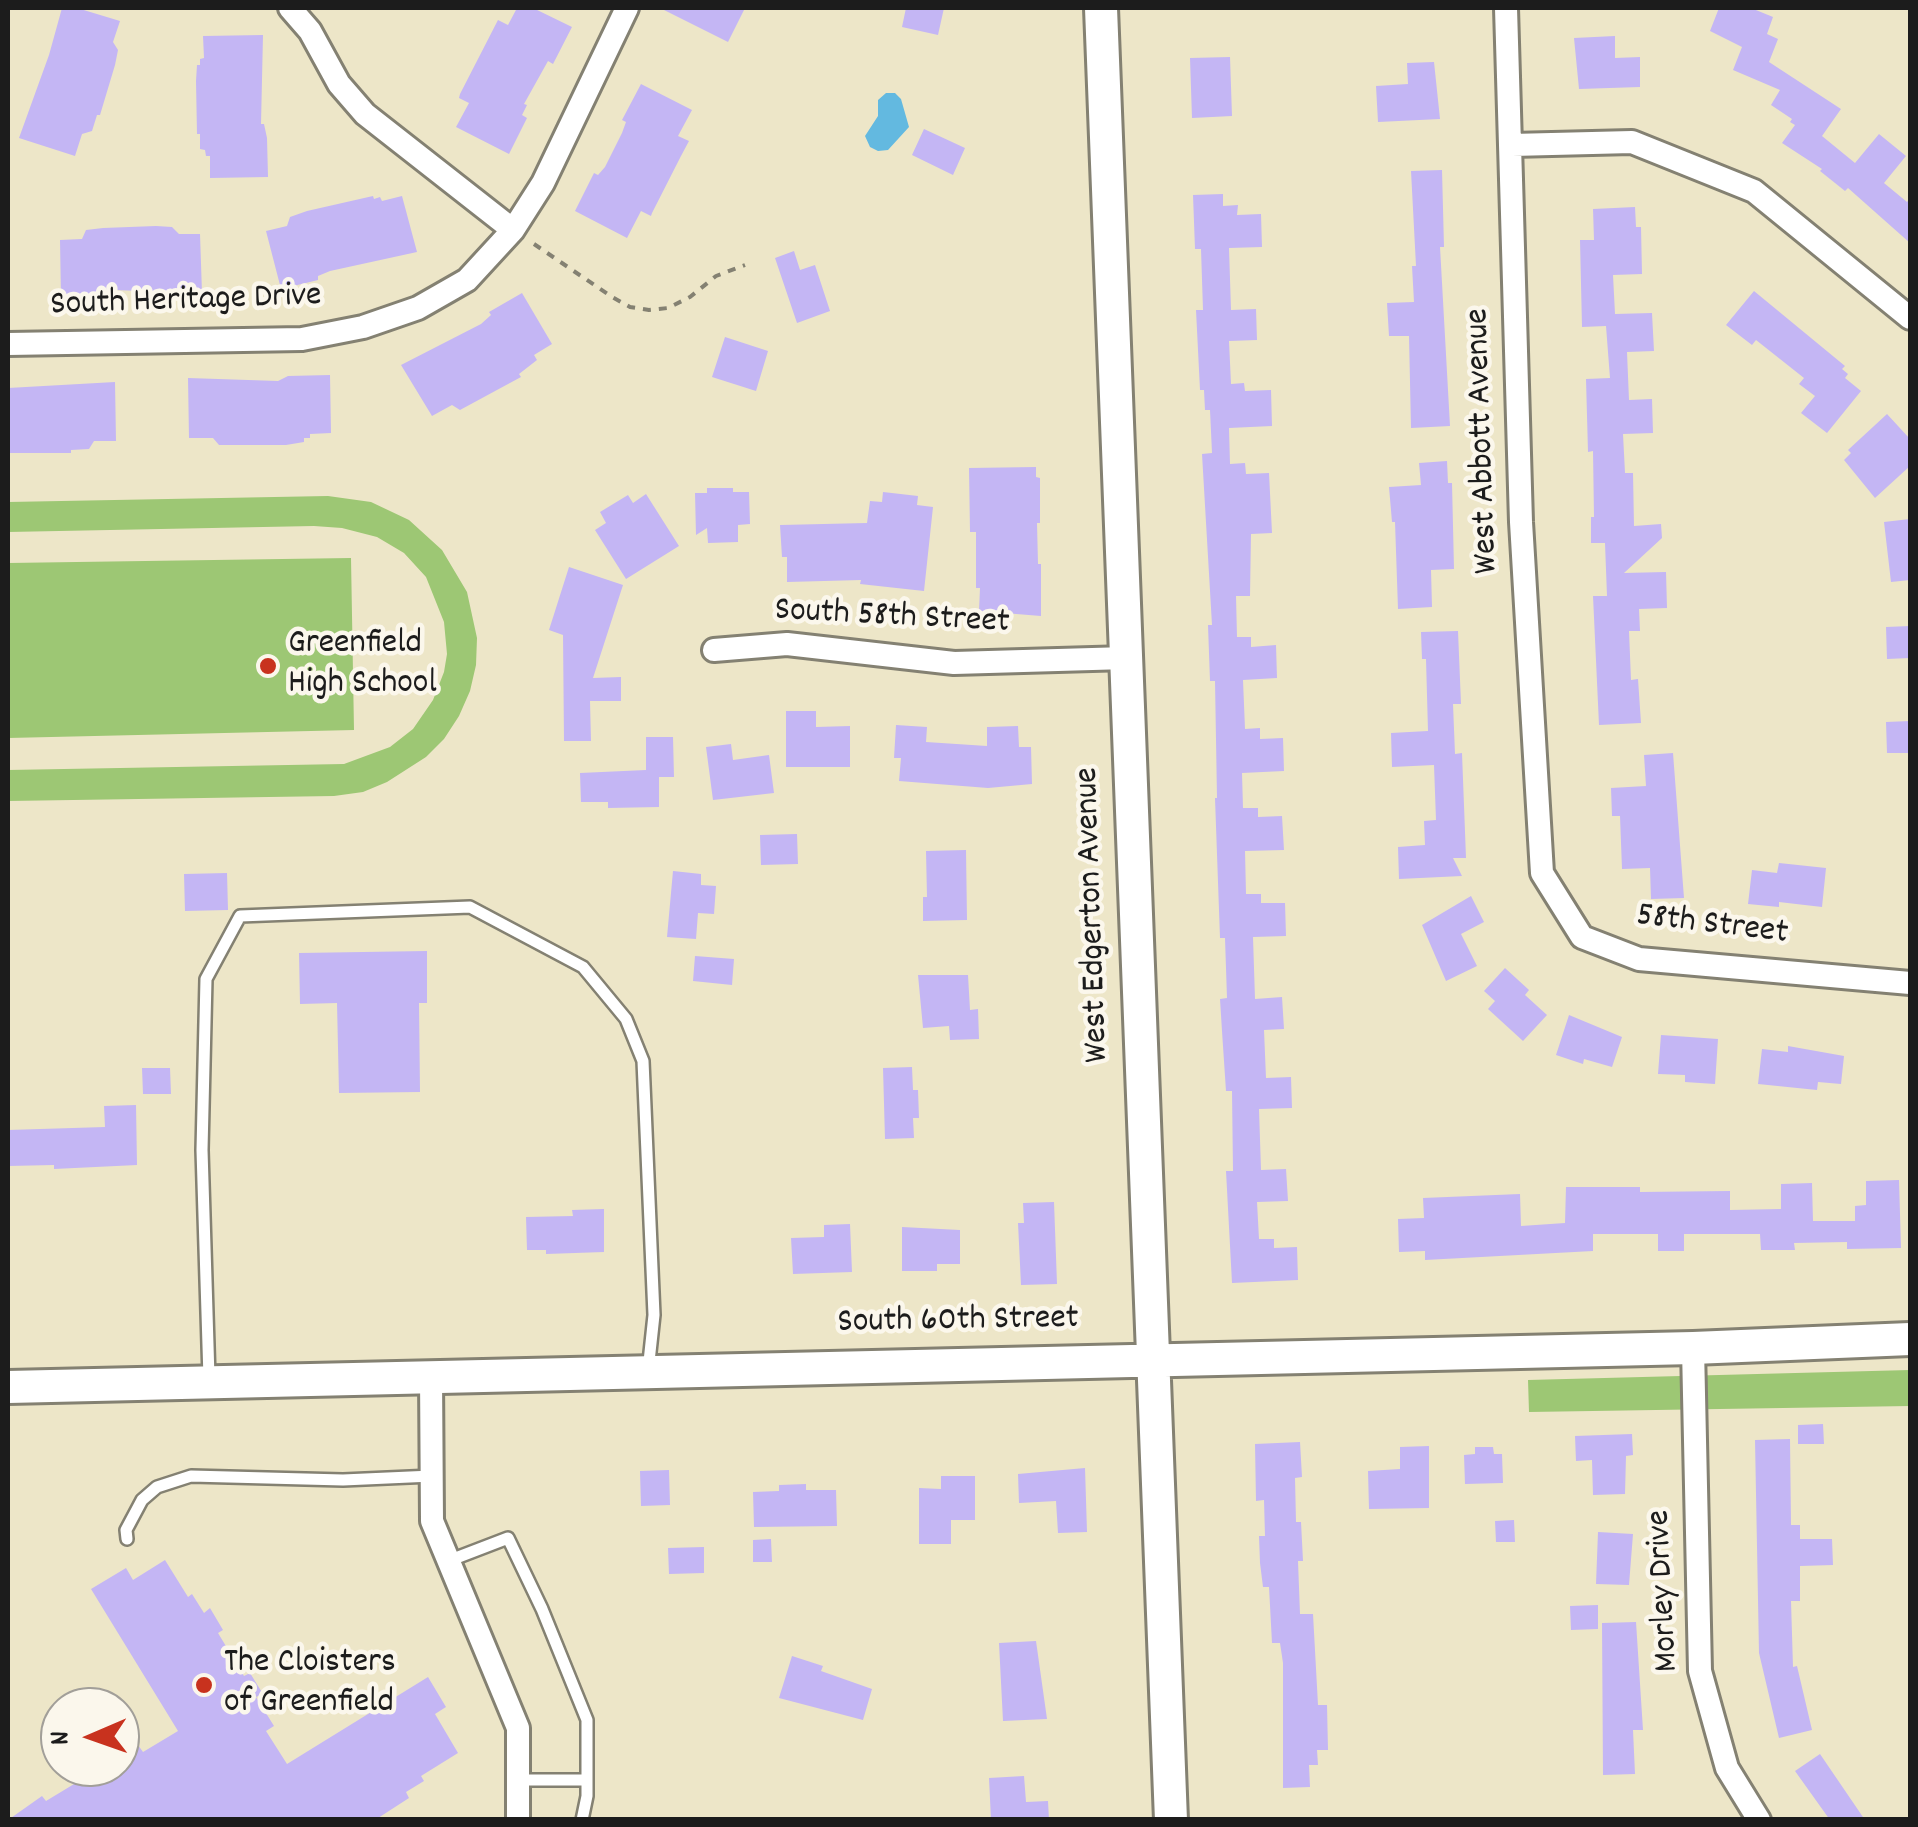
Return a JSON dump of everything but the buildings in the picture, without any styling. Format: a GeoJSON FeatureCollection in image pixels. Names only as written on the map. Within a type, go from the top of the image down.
{"type":"FeatureCollection","features":[{"type":"Feature","properties":{"kind":"street"},"geometry":{"type":"LineString","coordinates":[[290,8],[310,31],[340,84],[365,114],[513,230]]}},
{"type":"Feature","properties":{"kind":"street","name":"South Heritage Drive"},"geometry":{"type":"LineString","coordinates":[[8,344],[302,339],[363,327],[418,308],[466,280],[513,230],[543,183],[628,8]]}},
{"type":"Feature","properties":{"kind":"street","name":"West Edgerton Avenue"},"geometry":{"type":"LineString","coordinates":[[1101,8],[1172,1820]]}},
{"type":"Feature","properties":{"kind":"street","name":"West Abbott Avenue"},"geometry":{"type":"LineString","coordinates":[[1506,8],[1521,522],[1542,872]]}},
{"type":"Feature","properties":{"kind":"street"},"geometry":{"type":"LineString","coordinates":[[1512,145],[1632,142],[1754,191],[1910,318]]}},
{"type":"Feature","properties":{"kind":"street","name":"South 58th Street"},"geometry":{"type":"LineString","coordinates":[[714,650],[787,644],[954,663],[1127,658]]}},
{"type":"Feature","properties":{"kind":"street","name":"58th Street"},"geometry":{"type":"LineString","coordinates":[[1542,872],[1582,937],[1639,960],[1910,983]]}},
{"type":"Feature","properties":{"kind":"street","name":"South 60th Street"},"geometry":{"type":"LineString","coordinates":[[8,1387],[1693,1348],[1910,1339]]}},
{"type":"Feature","properties":{"kind":"street","name":"Morley Drive"},"geometry":{"type":"LineString","coordinates":[[1693,1348],[1700,1671],[1728,1768],[1760,1820]]}},
{"type":"Feature","properties":{"kind":"street"},"geometry":{"type":"LineString","coordinates":[[431,1376],[432,1521],[518,1728],[518,1820]]}},
{"type":"Feature","properties":{"kind":"lane"},"geometry":{"type":"LineString","coordinates":[[210,1382],[202,1150],[206,979],[240,916],[470,907],[583,967],[626,1020],[643,1061],[654,1315],[648,1371]]}},
{"type":"Feature","properties":{"kind":"lane"},"geometry":{"type":"LineString","coordinates":[[127,1539],[126,1530],[142,1500],[157,1486],[190,1476],[343,1480],[432,1476]]}},
{"type":"Feature","properties":{"kind":"lane"},"geometry":{"type":"LineString","coordinates":[[448,1561],[508,1538],[587,1720],[582,1820]]}},
{"type":"Feature","properties":{"kind":"lane"},"geometry":{"type":"LineString","coordinates":[[518,1780],[587,1780]]}},
{"type":"Feature","properties":{"kind":"path"},"geometry":{"type":"LineString","coordinates":[[513,230],[630,307],[668,308],[690,298],[716,276],[744,265]]}},
{"type":"Feature","properties":{"kind":"green space"},"geometry":{"type":"Polygon","coordinates":[[[328,496],[371,502],[409,520],[442,550],[467,592],[477,638],[470,691],[444,739],[426,757],[387,782],[363,792],[334,796],[8,801],[8,770],[344,764],[390,747],[413,729],[433,700],[444,672],[444,622],[426,577],[404,553],[377,537],[314,526],[8,532],[8,502],[328,496]]]}},
{"type":"Feature","properties":{"kind":"green space"},"geometry":{"type":"Polygon","coordinates":[[[351,558],[354,730],[8,738],[8,563],[351,558]]]}},
{"type":"Feature","properties":{"kind":"green space"},"geometry":{"type":"Polygon","coordinates":[[[1910,1370],[1910,1406],[1529,1412],[1528,1380],[1910,1370]]]}},
{"type":"Feature","properties":{"kind":"water"},"geometry":{"type":"Polygon","coordinates":[[[886,93],[895,93],[901,99],[909,127],[888,150],[878,151],[870,147],[865,136],[878,116],[878,100],[886,93]]]}},
{"type":"Feature","properties":{"kind":"place","name":"Greenfield High School"},"geometry":{"type":"Point","coordinates":[268,666]}},
{"type":"Feature","properties":{"kind":"place","name":"The Cloisters of Greenfield"},"geometry":{"type":"Point","coordinates":[204,1685]}}]}
